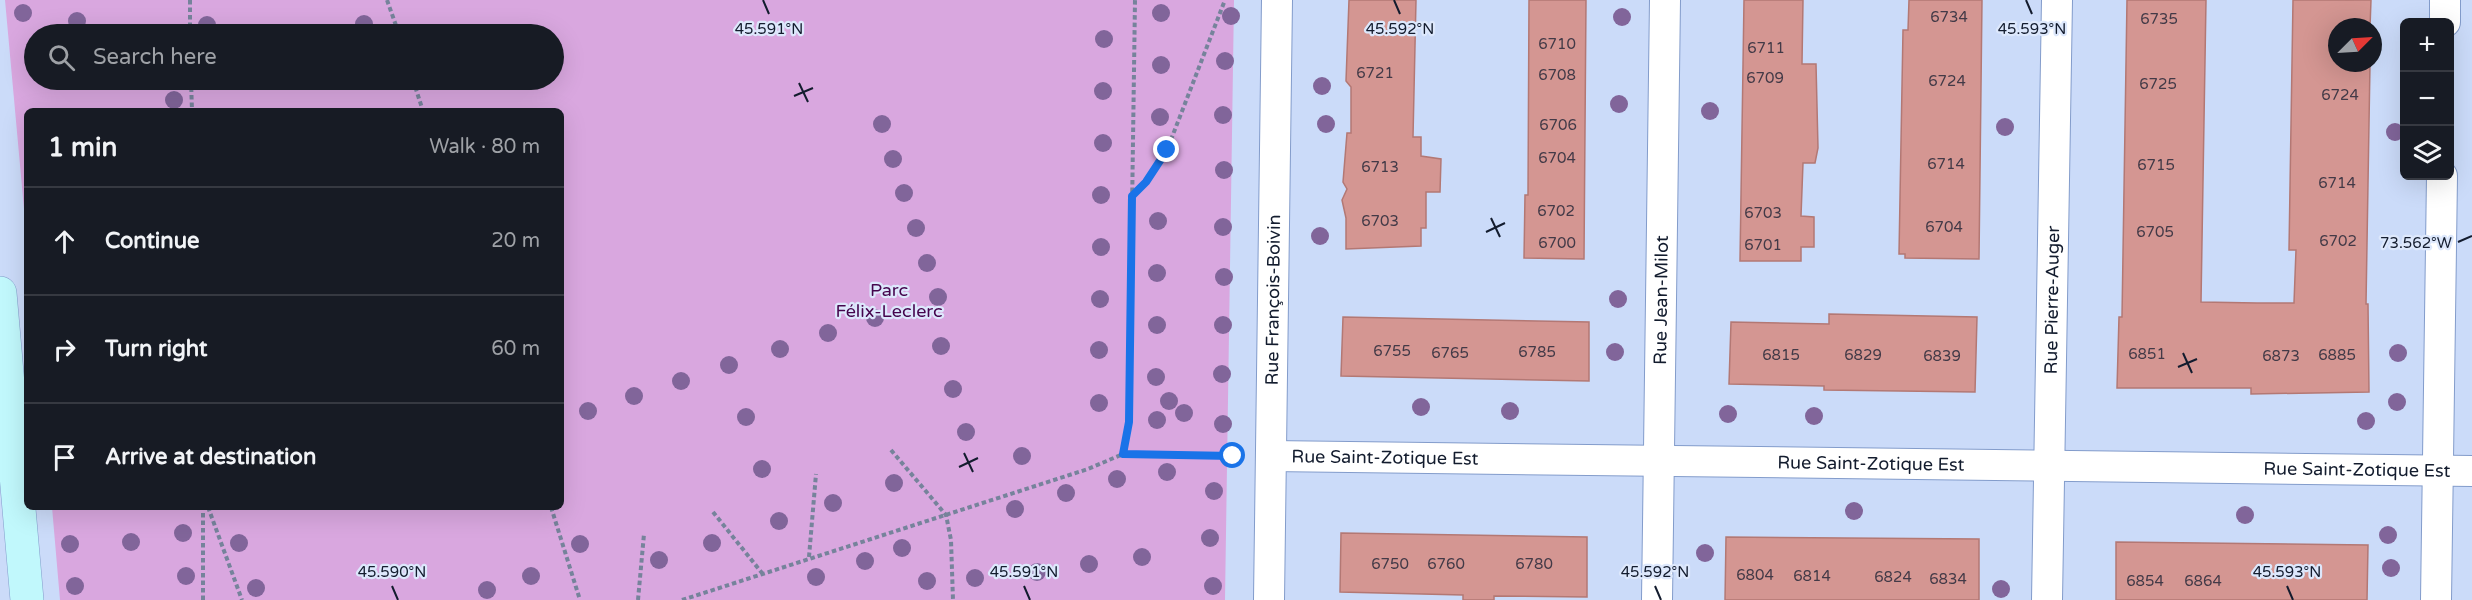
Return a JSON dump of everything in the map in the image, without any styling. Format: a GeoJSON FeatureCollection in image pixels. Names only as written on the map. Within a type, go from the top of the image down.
{"type":"FeatureCollection","features":[{"type":"Feature","properties":{"kind":"main road"},"geometry":{"type":"LineString","coordinates":[[0,293],[27,600]]}},
{"type":"Feature","properties":{"kind":"street","name":"Rue François-Boivin"},"geometry":{"type":"LineString","coordinates":[[1269,600],[1277,0]]}},
{"type":"Feature","properties":{"kind":"street","name":"Rue Jean-Milot"},"geometry":{"type":"LineString","coordinates":[[1657,600],[1665,0]]}},
{"type":"Feature","properties":{"kind":"street","name":"Rue Pierre-Auger"},"geometry":{"type":"LineString","coordinates":[[2047,600],[2057,0]]}},
{"type":"Feature","properties":{"kind":"street"},"geometry":{"type":"LineString","coordinates":[[2445,0],[2445,18]]}},
{"type":"Feature","properties":{"kind":"street"},"geometry":{"type":"LineString","coordinates":[[2436,600],[2442,180]]}},
{"type":"Feature","properties":{"kind":"street","name":"Rue Saint-Zotique Est"},"geometry":{"type":"LineString","coordinates":[[1271,456],[2472,471]]}},
{"type":"Feature","properties":{"kind":"path"},"geometry":{"type":"LineString","coordinates":[[189,0],[190,24]]}},
{"type":"Feature","properties":{"kind":"path"},"geometry":{"type":"LineString","coordinates":[[387,0],[395,24]]}},
{"type":"Feature","properties":{"kind":"path"},"geometry":{"type":"LineString","coordinates":[[1123,454],[1129,422],[1135,0]]}},
{"type":"Feature","properties":{"kind":"path"},"geometry":{"type":"LineString","coordinates":[[1132,196],[1146,182],[1167,150],[1226,0]]}},
{"type":"Feature","properties":{"kind":"path"},"geometry":{"type":"LineString","coordinates":[[191,90],[192,108]]}},
{"type":"Feature","properties":{"kind":"path"},"geometry":{"type":"LineString","coordinates":[[416,90],[422,108]]}},
{"type":"Feature","properties":{"kind":"path"},"geometry":{"type":"LineString","coordinates":[[891,450],[946,515],[951,540],[953,600]]}},
{"type":"Feature","properties":{"kind":"path"},"geometry":{"type":"LineString","coordinates":[[682,600],[809,557],[1088,469],[1123,454],[1233,456]]}},
{"type":"Feature","properties":{"kind":"path"},"geometry":{"type":"LineString","coordinates":[[809,557],[816,474]]}},
{"type":"Feature","properties":{"kind":"path"},"geometry":{"type":"LineString","coordinates":[[203,510],[203,600]]}},
{"type":"Feature","properties":{"kind":"path"},"geometry":{"type":"LineString","coordinates":[[209,510],[242,600]]}},
{"type":"Feature","properties":{"kind":"path"},"geometry":{"type":"LineString","coordinates":[[552,510],[580,600]]}},
{"type":"Feature","properties":{"kind":"path"},"geometry":{"type":"LineString","coordinates":[[713,512],[762,573]]}},
{"type":"Feature","properties":{"kind":"path"},"geometry":{"type":"LineString","coordinates":[[638,600],[644,534]]}},
{"type":"Feature","properties":{"kind":"green space","name":"Parc Félix-Leclerc"},"geometry":{"type":"Polygon","coordinates":[[[5,0],[1234,0],[1225,600],[60,600],[52,510],[564,510],[564,108],[24,108],[24,209],[5,0]]]}},
{"type":"Feature","properties":{"kind":"building"},"geometry":{"type":"Polygon","coordinates":[[[1349,0],[1416,0],[1413,137],[1421,137],[1421,156],[1441,159],[1440,192],[1426,192],[1426,228],[1421,228],[1421,246],[1346,249],[1346,218],[1342,200],[1347,189],[1343,182],[1347,133],[1351,133],[1351,87],[1346,81],[1349,0]]]}},
{"type":"Feature","properties":{"kind":"building"},"geometry":{"type":"Polygon","coordinates":[[[1529,0],[1586,0],[1584,259],[1524,258],[1525,195],[1528,195],[1529,0]]]}},
{"type":"Feature","properties":{"kind":"building"},"geometry":{"type":"Polygon","coordinates":[[[1744,0],[1803,0],[1802,64],[1816,64],[1818,148],[1815,163],[1803,163],[1801,216],[1814,217],[1814,247],[1801,247],[1801,261],[1740,261],[1744,0]]]}},
{"type":"Feature","properties":{"kind":"building"},"geometry":{"type":"Polygon","coordinates":[[[1909,0],[1982,0],[1979,259],[1905,258],[1905,254],[1899,254],[1903,30],[1908,30],[1909,0]]]}},
{"type":"Feature","properties":{"kind":"building"},"geometry":{"type":"Polygon","coordinates":[[[2127,0],[2206,0],[2201,302],[2294,303],[2296,250],[2289,250],[2293,0],[2371,0],[2370,18],[2328,18],[2328,72],[2370,72],[2366,304],[2368,304],[2369,392],[2251,394],[2251,388],[2117,388],[2119,317],[2122,317],[2127,0]]]}},
{"type":"Feature","properties":{"kind":"building"},"geometry":{"type":"Polygon","coordinates":[[[1829,314],[1977,317],[1975,392],[1824,390],[1824,386],[1729,384],[1731,322],[1829,324],[1829,314]]]}},
{"type":"Feature","properties":{"kind":"building"},"geometry":{"type":"Polygon","coordinates":[[[1343,317],[1589,322],[1589,381],[1341,376],[1343,317]]]}},
{"type":"Feature","properties":{"kind":"building"},"geometry":{"type":"Polygon","coordinates":[[[1341,533],[1587,537],[1587,597],[1494,596],[1494,600],[1463,600],[1463,595],[1340,592],[1341,533]]]}},
{"type":"Feature","properties":{"kind":"building"},"geometry":{"type":"Polygon","coordinates":[[[1726,537],[1979,539],[1979,600],[1725,600],[1726,537]]]}},
{"type":"Feature","properties":{"kind":"building"},"geometry":{"type":"Polygon","coordinates":[[[2116,542],[2368,545],[2367,600],[2116,600],[2116,542]]]}},
{"type":"Feature","properties":{"kind":"route"},"geometry":{"type":"LineString","coordinates":[[1167,150],[1146,182],[1132,196],[1129,422],[1123,454],[1233,456]]}}]}
